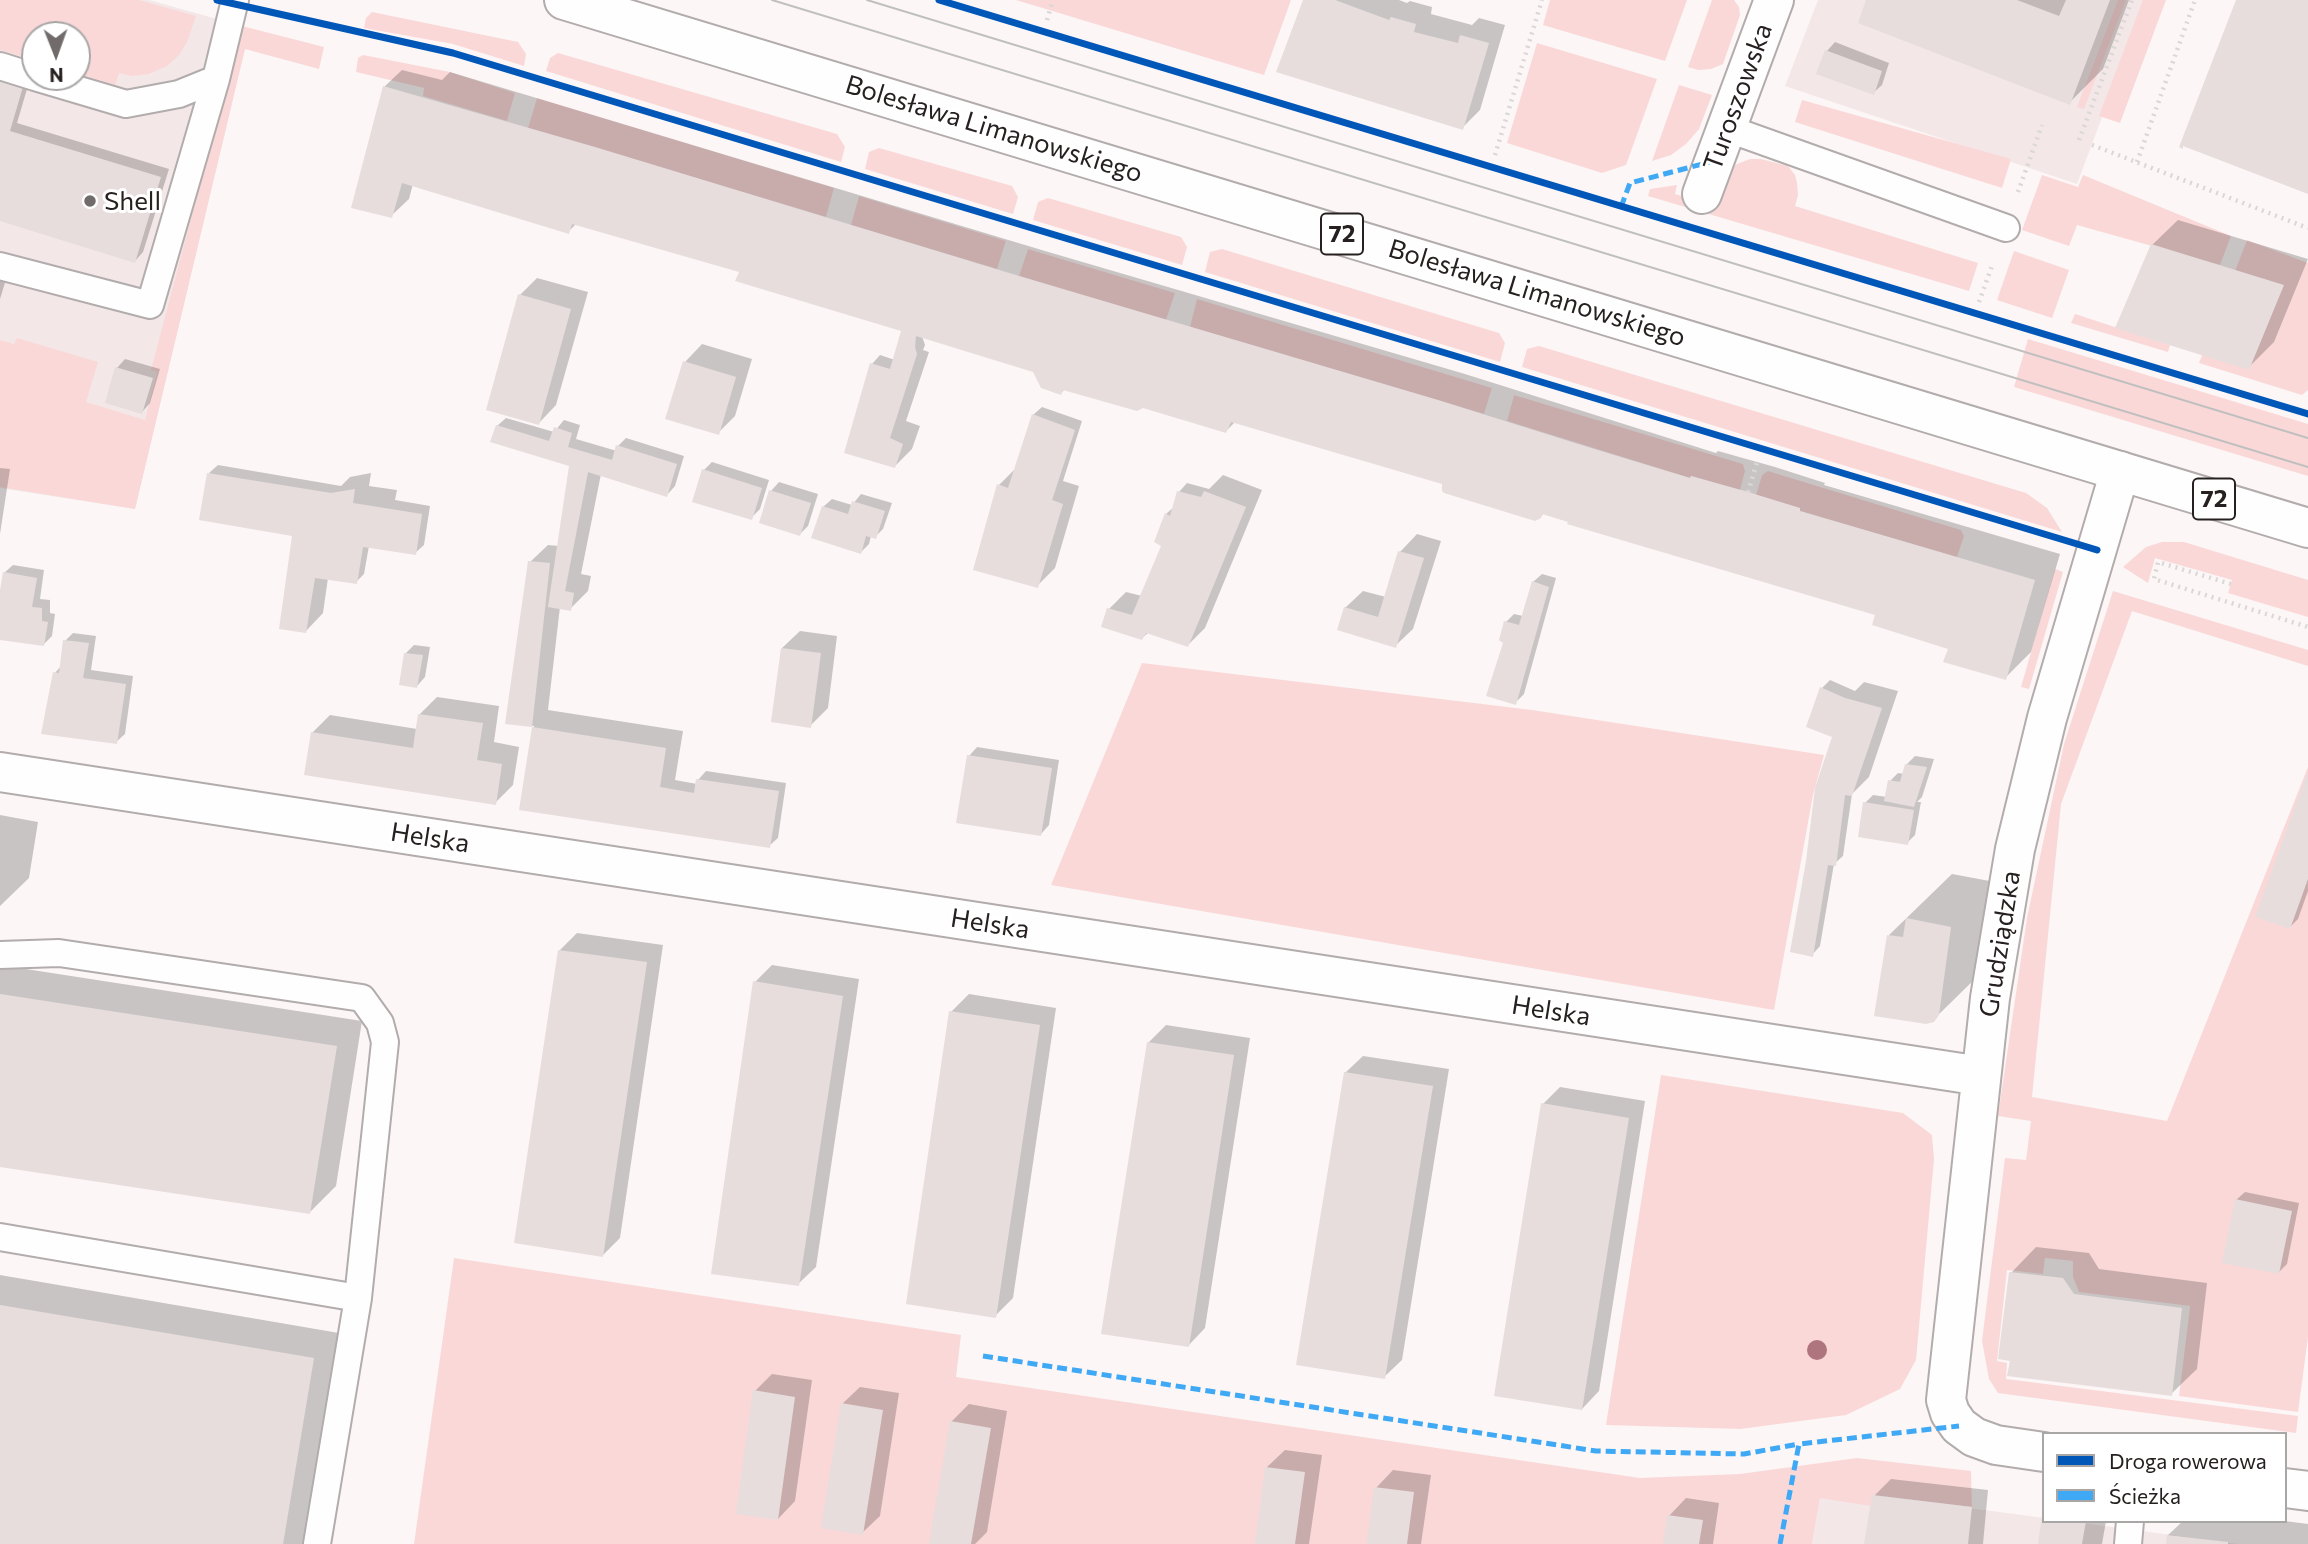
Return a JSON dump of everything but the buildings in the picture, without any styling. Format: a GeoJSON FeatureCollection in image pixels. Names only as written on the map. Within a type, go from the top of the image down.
{"type":"FeatureCollection","features":[{"type":"Feature","properties":{"kind":"street","name":"Bolesława Limanowskiego"},"geometry":{"type":"LineString","coordinates":[[564,0],[2308,528]]}},
{"type":"Feature","properties":{"kind":"street","name":"Turoszowska"},"geometry":{"type":"LineString","coordinates":[[1702,194],[1774,0]]}},
{"type":"Feature","properties":{"kind":"street","name":"Grudziądzka"},"geometry":{"type":"LineString","coordinates":[[2042,1452],[1996,1445],[1974,1437],[1959,1426],[1950,1413],[1946,1400],[1990,998],[2015,849],[2047,718],[2120,471]]}},
{"type":"Feature","properties":{"kind":"street","name":"Helska"},"geometry":{"type":"LineString","coordinates":[[0,772],[1981,1076]]}},
{"type":"Feature","properties":{"kind":"street"},"geometry":{"type":"LineString","coordinates":[[2287,1488],[2308,1491]]}},
{"type":"Feature","properties":{"kind":"lane"},"geometry":{"type":"LineString","coordinates":[[0,266],[150,305],[216,79],[235,0]]}},
{"type":"Feature","properties":{"kind":"lane"},"geometry":{"type":"LineString","coordinates":[[0,66],[21,73]]}},
{"type":"Feature","properties":{"kind":"lane"},"geometry":{"type":"LineString","coordinates":[[82,91],[126,104],[179,94],[216,79]]}},
{"type":"Feature","properties":{"kind":"lane"},"geometry":{"type":"LineString","coordinates":[[1726,128],[2006,228]]}},
{"type":"Feature","properties":{"kind":"lane"},"geometry":{"type":"LineString","coordinates":[[0,955],[59,953],[362,998],[380,1023],[385,1042],[358,1298],[317,1544]]}},
{"type":"Feature","properties":{"kind":"lane"},"geometry":{"type":"LineString","coordinates":[[0,1237],[358,1298]]}},
{"type":"Feature","properties":{"kind":"lane"},"geometry":{"type":"LineString","coordinates":[[2128,1544],[2130,1523]]}},
{"type":"Feature","properties":{"kind":"path"},"geometry":{"type":"LineString","coordinates":[[1047,20],[1053,0]]}},
{"type":"Feature","properties":{"kind":"path"},"geometry":{"type":"LineString","coordinates":[[1495,155],[1542,0]]}},
{"type":"Feature","properties":{"kind":"path"},"geometry":{"type":"LineString","coordinates":[[2079,140],[2132,0]]}},
{"type":"Feature","properties":{"kind":"path"},"geometry":{"type":"LineString","coordinates":[[2137,162],[2195,0]]}},
{"type":"Feature","properties":{"kind":"path"},"geometry":{"type":"LineString","coordinates":[[2018,193],[2042,125]]}},
{"type":"Feature","properties":{"kind":"path"},"geometry":{"type":"LineString","coordinates":[[2092,145],[2308,228]]}},
{"type":"Feature","properties":{"kind":"path"},"geometry":{"type":"LineString","coordinates":[[1748,492],[1757,462]]}},
{"type":"Feature","properties":{"kind":"path"},"geometry":{"type":"LineString","coordinates":[[2231,584],[2158,562],[2154,579],[2308,627]]}},
{"type":"Feature","properties":{"kind":"shaded area"},"geometry":{"type":"Polygon","coordinates":[[[0,0],[149,0],[242,26],[245,48],[135,509],[0,488],[0,0]]]}},
{"type":"Feature","properties":{"kind":"shaded area"},"geometry":{"type":"Polygon","coordinates":[[[0,0],[139,0],[196,16],[187,42],[179,55],[167,66],[149,74],[132,76],[119,73],[115,85],[91,77],[91,21],[21,21],[21,56],[0,50],[0,0]]]}},
{"type":"Feature","properties":{"kind":"shaded area"},"geometry":{"type":"Polygon","coordinates":[[[1016,0],[1291,0],[1264,75],[1016,0]]]}},
{"type":"Feature","properties":{"kind":"shaded area"},"geometry":{"type":"Polygon","coordinates":[[[1550,0],[1687,0],[1665,61],[1543,25],[1550,0]]]}},
{"type":"Feature","properties":{"kind":"shaded area"},"geometry":{"type":"Polygon","coordinates":[[[1712,0],[1734,0],[1740,15],[1723,64],[1698,70],[1688,67],[1712,0]]]}},
{"type":"Feature","properties":{"kind":"shaded area"},"geometry":{"type":"Polygon","coordinates":[[[1818,0],[2146,0],[2077,184],[1785,86],[1818,0]]]}},
{"type":"Feature","properties":{"kind":"shaded area"},"geometry":{"type":"Polygon","coordinates":[[[2118,0],[2126,0],[2084,109],[2077,107],[2118,0]]]}},
{"type":"Feature","properties":{"kind":"shaded area"},"geometry":{"type":"Polygon","coordinates":[[[2143,0],[2166,0],[2120,123],[2099,116],[2143,0]]]}},
{"type":"Feature","properties":{"kind":"shaded area"},"geometry":{"type":"Polygon","coordinates":[[[372,12],[518,42],[526,54],[524,66],[453,44],[364,28],[366,18],[372,12]]]}},
{"type":"Feature","properties":{"kind":"shaded area"},"geometry":{"type":"Polygon","coordinates":[[[242,26],[324,47],[319,69],[245,49],[135,509],[0,487],[0,340],[14,344],[17,338],[98,362],[86,402],[145,420],[157,372],[151,370],[242,26]]]}},
{"type":"Feature","properties":{"kind":"shaded area"},"geometry":{"type":"Polygon","coordinates":[[[1537,43],[1657,79],[1626,165],[1602,173],[1507,143],[1537,43]]]}},
{"type":"Feature","properties":{"kind":"shaded area"},"geometry":{"type":"Polygon","coordinates":[[[558,53],[837,134],[845,147],[841,162],[546,71],[550,58],[558,53]]]}},
{"type":"Feature","properties":{"kind":"shaded area"},"geometry":{"type":"Polygon","coordinates":[[[363,55],[450,72],[515,93],[507,121],[423,96],[424,88],[356,72],[358,58],[363,55]]]}},
{"type":"Feature","properties":{"kind":"shaded area"},"geometry":{"type":"Polygon","coordinates":[[[1679,85],[1712,95],[1699,129],[1686,144],[1671,155],[1652,161],[1679,85]]]}},
{"type":"Feature","properties":{"kind":"shaded area"},"geometry":{"type":"Polygon","coordinates":[[[537,98],[834,188],[826,217],[528,128],[537,98]]]}},
{"type":"Feature","properties":{"kind":"shaded area"},"geometry":{"type":"Polygon","coordinates":[[[1802,100],[2011,159],[2002,188],[1795,122],[1802,100]]]}},
{"type":"Feature","properties":{"kind":"shaded area"},"geometry":{"type":"Polygon","coordinates":[[[879,148],[1012,186],[1018,197],[1013,214],[865,169],[869,152],[879,148]]]}},
{"type":"Feature","properties":{"kind":"shaded area"},"geometry":{"type":"Polygon","coordinates":[[[1750,159],[1788,166],[1797,183],[1795,206],[1978,263],[1969,291],[1648,196],[1650,189],[1677,185],[1675,194],[1716,207],[1727,172],[1750,159]]]}},
{"type":"Feature","properties":{"kind":"shaded area"},"geometry":{"type":"Polygon","coordinates":[[[2042,175],[2078,187],[2083,175],[2231,236],[2220,265],[2077,225],[2069,246],[2022,230],[2042,175]]]}},
{"type":"Feature","properties":{"kind":"shaded area"},"geometry":{"type":"Polygon","coordinates":[[[859,196],[1006,241],[997,269],[851,225],[859,196]]]}},
{"type":"Feature","properties":{"kind":"shaded area"},"geometry":{"type":"Polygon","coordinates":[[[1048,198],[1181,237],[1187,247],[1182,265],[1033,220],[1038,202],[1048,198]]]}},
{"type":"Feature","properties":{"kind":"shaded area"},"geometry":{"type":"Polygon","coordinates":[[[2247,240],[2308,263],[2308,390],[2302,395],[2199,363],[2247,240]]]}},
{"type":"Feature","properties":{"kind":"shaded area"},"geometry":{"type":"Polygon","coordinates":[[[1028,249],[1175,293],[1166,320],[1019,276],[1028,249]]]}},
{"type":"Feature","properties":{"kind":"shaded area"},"geometry":{"type":"Polygon","coordinates":[[[1222,249],[1499,333],[1505,343],[1500,362],[1205,272],[1210,252],[1222,249]]]}},
{"type":"Feature","properties":{"kind":"shaded area"},"geometry":{"type":"Polygon","coordinates":[[[2014,251],[2069,270],[2052,318],[1997,300],[2014,251]]]}},
{"type":"Feature","properties":{"kind":"shaded area"},"geometry":{"type":"Polygon","coordinates":[[[1197,299],[1492,388],[1484,414],[1190,327],[1197,299]]]}},
{"type":"Feature","properties":{"kind":"shaded area"},"geometry":{"type":"Polygon","coordinates":[[[2075,314],[2170,345],[2168,352],[2071,323],[2075,314]]]}},
{"type":"Feature","properties":{"kind":"shaded area"},"geometry":{"type":"Polygon","coordinates":[[[2028,339],[2308,424],[2308,476],[2014,387],[2028,339]]]}},
{"type":"Feature","properties":{"kind":"shaded area"},"geometry":{"type":"Polygon","coordinates":[[[1539,346],[2026,493],[2047,508],[2062,532],[1522,367],[1527,349],[1539,346]]]}},
{"type":"Feature","properties":{"kind":"shaded area"},"geometry":{"type":"Polygon","coordinates":[[[1514,395],[1743,464],[1745,471],[1740,490],[1691,476],[1690,478],[1507,421],[1514,395]]]}},
{"type":"Feature","properties":{"kind":"shaded area"},"geometry":{"type":"Polygon","coordinates":[[[1768,471],[1961,530],[1964,536],[1957,557],[1800,511],[1756,495],[1762,475],[1768,471]]]}},
{"type":"Feature","properties":{"kind":"shaded area"},"geometry":{"type":"Polygon","coordinates":[[[2162,542],[2184,542],[2308,580],[2308,617],[2228,593],[2232,580],[2155,558],[2148,583],[2123,567],[2146,547],[2162,542]]]}},
{"type":"Feature","properties":{"kind":"shaded area"},"geometry":{"type":"Polygon","coordinates":[[[2055,569],[2063,572],[2029,689],[2021,687],[2055,569]]]}},
{"type":"Feature","properties":{"kind":"shaded area"},"geometry":{"type":"Polygon","coordinates":[[[2113,591],[2308,650],[2308,666],[2132,611],[2061,804],[2032,1097],[2167,1121],[2308,767],[2308,1337],[2298,1412],[2179,1396],[2190,1306],[2079,1292],[2073,1277],[2073,1261],[2045,1258],[2043,1274],[2007,1270],[1997,1361],[2007,1363],[2006,1379],[2298,1416],[2296,1433],[1998,1393],[1989,1379],[1982,1341],[2005,1158],[2026,1160],[2031,1121],[1998,1116],[2027,918],[2064,744],[2113,591]]]}},
{"type":"Feature","properties":{"kind":"shaded area"},"geometry":{"type":"Polygon","coordinates":[[[1142,663],[1532,710],[1824,755],[1813,795],[1774,1010],[1051,885],[1142,663]]]}},
{"type":"Feature","properties":{"kind":"shaded area"},"geometry":{"type":"Polygon","coordinates":[[[1661,1075],[1903,1113],[1932,1135],[1934,1159],[1916,1360],[1900,1389],[1846,1415],[1740,1429],[1606,1425],[1661,1075]]]}},
{"type":"Feature","properties":{"kind":"shaded area"},"geometry":{"type":"Polygon","coordinates":[[[454,1258],[961,1335],[956,1377],[1640,1478],[1740,1474],[1857,1458],[1971,1471],[1972,1507],[1872,1495],[1871,1506],[1820,1498],[1812,1544],[414,1544],[454,1258]]]}},
{"type":"Feature","properties":{"kind":"shaded area"},"geometry":{"type":"Polygon","coordinates":[[[1872,1495],[2042,1518],[2042,1523],[2082,1523],[2239,1544],[1812,1544],[1820,1498],[1872,1495]]]}},
{"type":"Feature","properties":{"kind":"tram line"},"geometry":{"type":"LineString","coordinates":[[772,0],[2308,467]]}},
{"type":"Feature","properties":{"kind":"tram line"},"geometry":{"type":"LineString","coordinates":[[867,0],[2308,438]]}},
{"type":"Feature","properties":{"kind":"marked path"},"geometry":{"type":"LineString","coordinates":[[1621,207],[1630,183],[1714,161]]}},
{"type":"Feature","properties":{"kind":"marked path"},"geometry":{"type":"LineString","coordinates":[[983,1356],[1596,1451],[1744,1454],[1799,1444]]}},
{"type":"Feature","properties":{"kind":"marked path"},"geometry":{"type":"LineString","coordinates":[[1780,1544],[1799,1444],[1959,1426]]}},
{"type":"Feature","properties":{"kind":"cycle path"},"geometry":{"type":"LineString","coordinates":[[217,0],[453,53],[2097,550]]}},
{"type":"Feature","properties":{"kind":"cycle path"},"geometry":{"type":"LineString","coordinates":[[939,0],[2308,414]]}},
{"type":"Feature","properties":{"kind":"place","name":"Shell"},"geometry":{"type":"Point","coordinates":[90,201]}}]}
